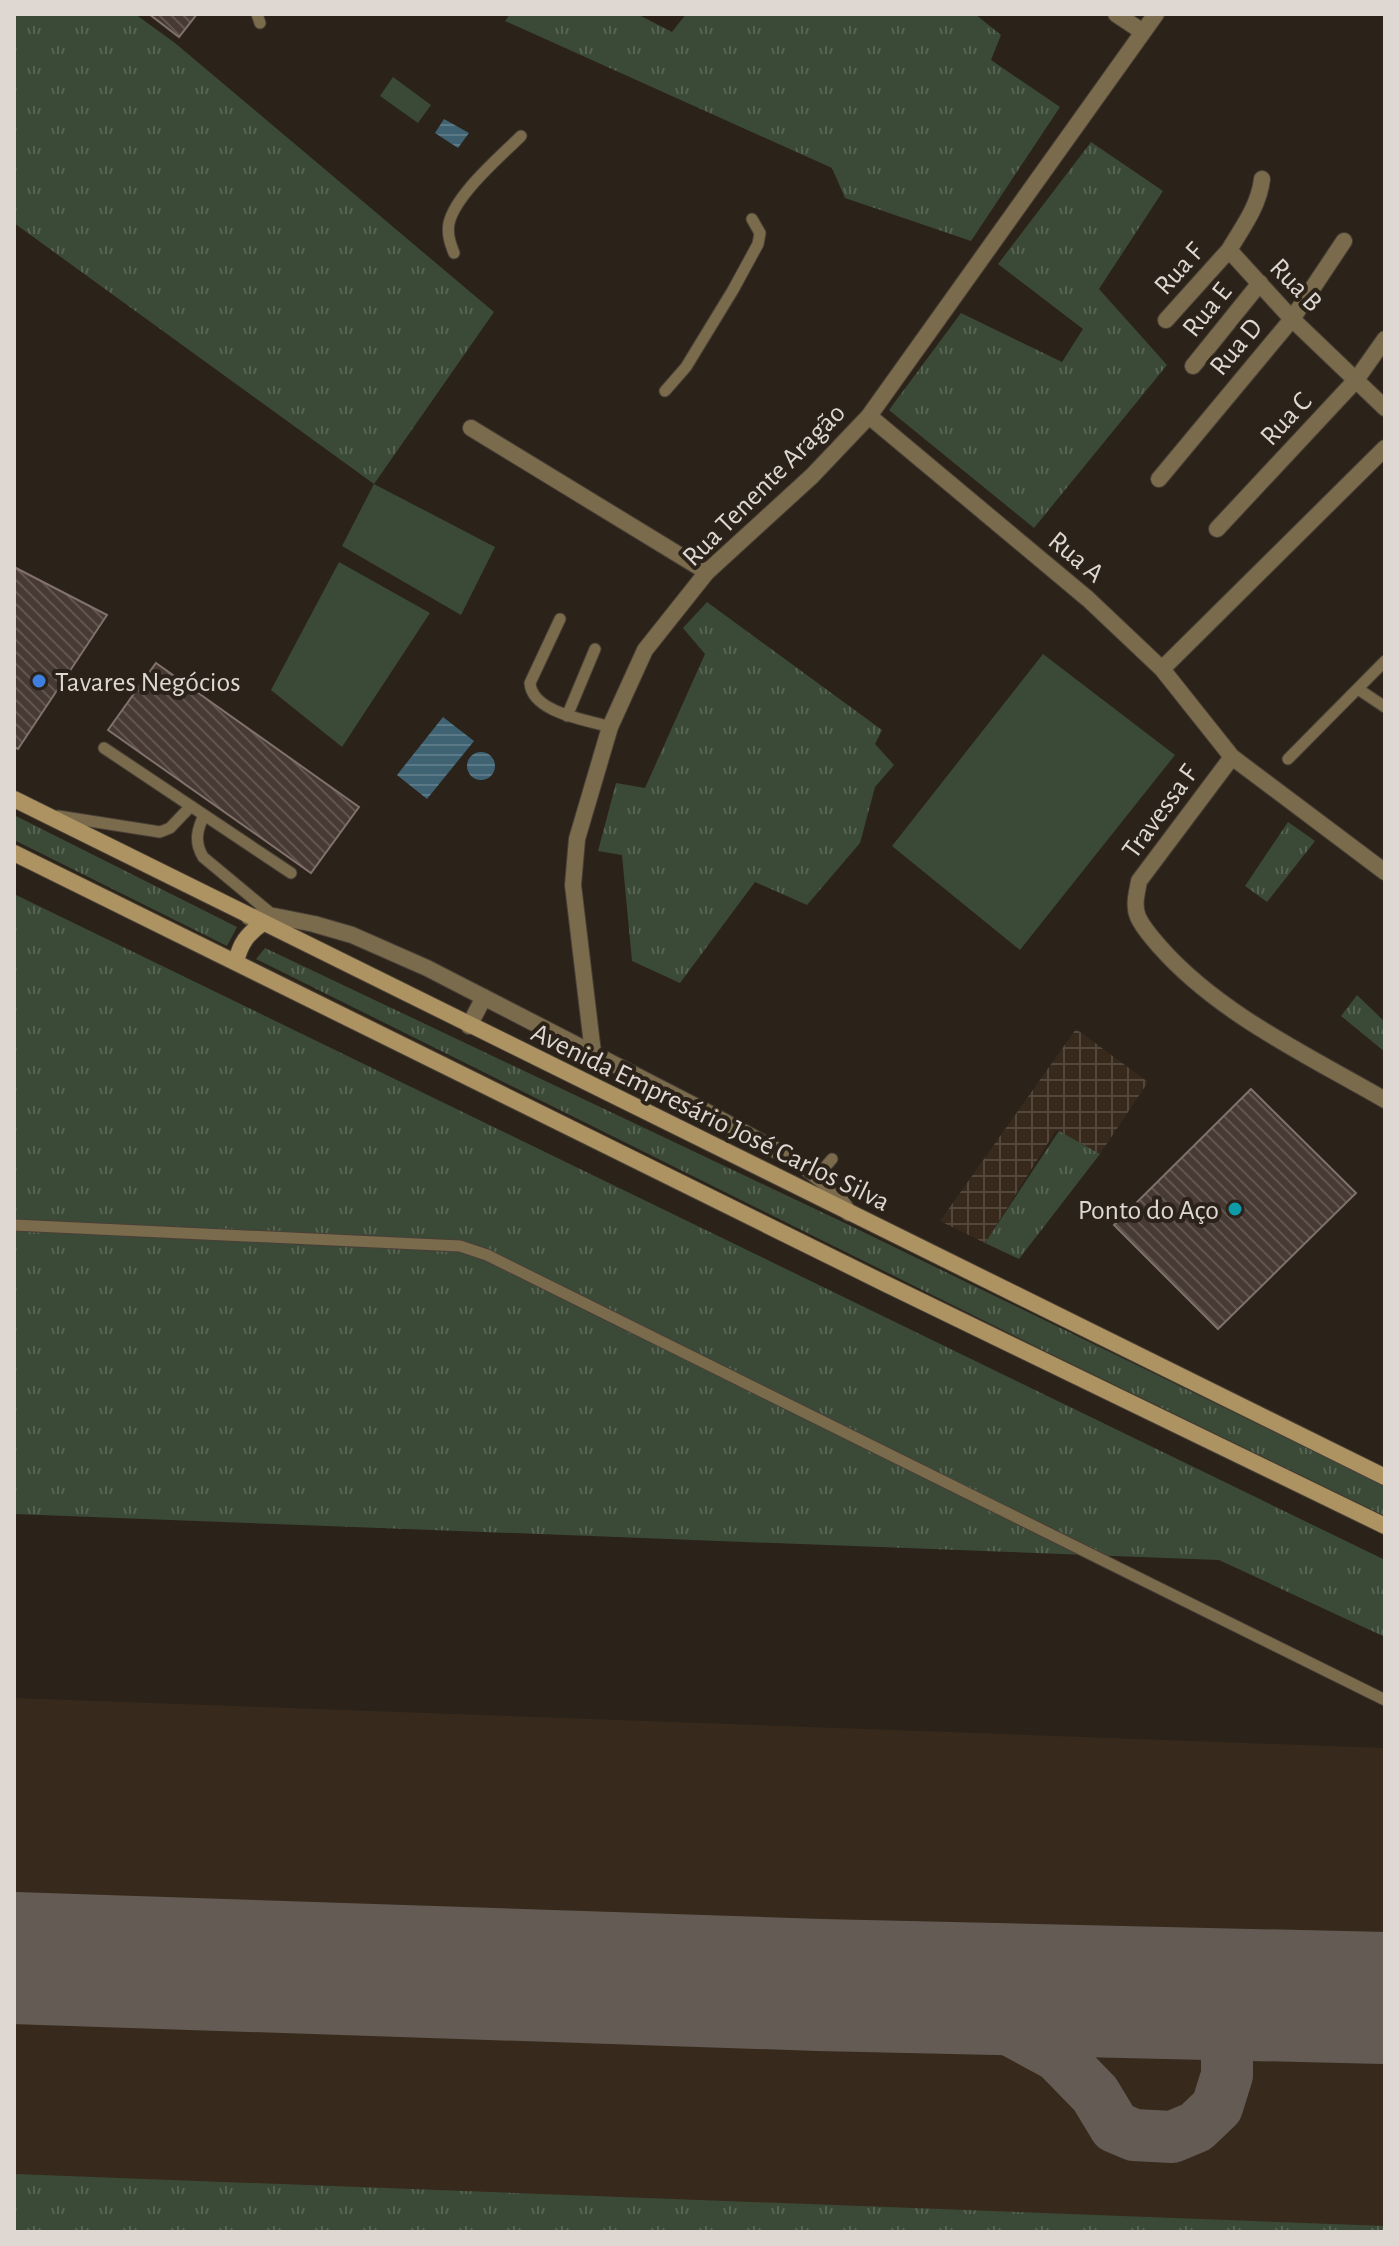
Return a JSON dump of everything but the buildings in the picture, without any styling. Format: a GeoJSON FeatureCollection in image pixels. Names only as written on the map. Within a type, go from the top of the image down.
{"type":"FeatureCollection","features":[{"type":"Feature","properties":{"kind":"main road","name":"Avenida Empresário José Carlos Silva"},"geometry":{"type":"LineString","coordinates":[[14,799],[1385,1477]]}},
{"type":"Feature","properties":{"kind":"main road"},"geometry":{"type":"LineString","coordinates":[[14,853],[900,1291],[1385,1526]]}},
{"type":"Feature","properties":{"kind":"main road"},"geometry":{"type":"LineString","coordinates":[[236,962],[239,946],[262,919]]}},
{"type":"Feature","properties":{"kind":"street"},"geometry":{"type":"LineString","coordinates":[[1116,14],[1143,32]]}},
{"type":"Feature","properties":{"kind":"street","name":"Rua Tenente Aragão"},"geometry":{"type":"LineString","coordinates":[[593,1053],[573,885],[577,839],[610,727],[645,650],[707,572],[812,476],[869,416],[1156,14]]}},
{"type":"Feature","properties":{"kind":"street","name":"Rua B"},"geometry":{"type":"LineString","coordinates":[[1262,179],[1261,193],[1229,250],[1292,319],[1385,408]]}},
{"type":"Feature","properties":{"kind":"street","name":"Rua D"},"geometry":{"type":"LineString","coordinates":[[1159,479],[1292,319],[1344,241]]}},
{"type":"Feature","properties":{"kind":"street","name":"Rua F"},"geometry":{"type":"LineString","coordinates":[[1166,320],[1229,250]]}},
{"type":"Feature","properties":{"kind":"street","name":"Rua E"},"geometry":{"type":"LineString","coordinates":[[1193,366],[1260,283]]}},
{"type":"Feature","properties":{"kind":"street","name":"Rua C"},"geometry":{"type":"LineString","coordinates":[[1217,529],[1356,380],[1385,339]]}},
{"type":"Feature","properties":{"kind":"street","name":"Rua A"},"geometry":{"type":"LineString","coordinates":[[869,416],[1088,599],[1162,669],[1232,757]]}},
{"type":"Feature","properties":{"kind":"street"},"geometry":{"type":"LineString","coordinates":[[471,428],[707,572]]}},
{"type":"Feature","properties":{"kind":"street"},"geometry":{"type":"LineString","coordinates":[[1162,669],[1385,448]]}},
{"type":"Feature","properties":{"kind":"street"},"geometry":{"type":"LineString","coordinates":[[1232,757],[1385,872]]}},
{"type":"Feature","properties":{"kind":"street","name":"Travessa F"},"geometry":{"type":"LineString","coordinates":[[1232,757],[1139,881],[1135,900],[1137,916],[1177,966],[1257,1027],[1385,1100]]}},
{"type":"Feature","properties":{"kind":"street"},"geometry":{"type":"LineString","coordinates":[[262,919],[352,935],[484,997],[703,1110],[818,1175],[832,1188],[849,1213]]}},
{"type":"Feature","properties":{"kind":"street"},"geometry":{"type":"LineString","coordinates":[[469,1026],[484,997]]}},
{"type":"Feature","properties":{"kind":"lane"},"geometry":{"type":"LineString","coordinates":[[454,253],[448,238],[454,212],[469,190],[521,136]]}},
{"type":"Feature","properties":{"kind":"lane"},"geometry":{"type":"LineString","coordinates":[[665,391],[686,367],[758,244],[760,233],[752,219]]}},
{"type":"Feature","properties":{"kind":"lane"},"geometry":{"type":"LineString","coordinates":[[560,619],[529,687],[531,692],[547,706],[567,716],[610,727]]}},
{"type":"Feature","properties":{"kind":"lane"},"geometry":{"type":"LineString","coordinates":[[567,716],[595,649]]}},
{"type":"Feature","properties":{"kind":"lane"},"geometry":{"type":"LineString","coordinates":[[1288,759],[1385,661]]}},
{"type":"Feature","properties":{"kind":"lane"},"geometry":{"type":"LineString","coordinates":[[1358,689],[1385,707]]}},
{"type":"Feature","properties":{"kind":"lane"},"geometry":{"type":"LineString","coordinates":[[104,748],[291,873]]}},
{"type":"Feature","properties":{"kind":"lane"},"geometry":{"type":"LineString","coordinates":[[41,813],[160,832],[170,828],[191,806]]}},
{"type":"Feature","properties":{"kind":"lane"},"geometry":{"type":"LineString","coordinates":[[204,815],[196,837],[197,847],[262,919]]}},
{"type":"Feature","properties":{"kind":"lane"},"geometry":{"type":"LineString","coordinates":[[818,1175],[832,1159]]}},
{"type":"Feature","properties":{"kind":"lane"},"geometry":{"type":"LineString","coordinates":[[14,1225],[460,1246],[487,1255],[1385,1700]]}},
{"type":"Feature","properties":{"kind":"shaded area"},"geometry":{"type":"Polygon","coordinates":[[[1076,1029],[1148,1082],[1100,1154],[1056,1130],[985,1243],[940,1221],[1076,1029]]]}},
{"type":"Feature","properties":{"kind":"shaded area"},"geometry":{"type":"Polygon","coordinates":[[[14,1698],[1385,1748],[1385,2232],[14,2232],[14,1698]]]}},
{"type":"Feature","properties":{"kind":"green space"},"geometry":{"type":"Polygon","coordinates":[[[14,14],[135,14],[175,43],[494,312],[374,484],[14,223],[14,14]]]}},
{"type":"Feature","properties":{"kind":"green space"},"geometry":{"type":"Polygon","coordinates":[[[510,14],[637,14],[672,32],[686,14],[975,14],[1001,35],[991,60],[1060,107],[971,241],[845,198],[832,168],[505,21],[510,14]]]}},
{"type":"Feature","properties":{"kind":"green space"},"geometry":{"type":"Polygon","coordinates":[[[393,77],[431,105],[418,123],[380,96],[393,77]]]}},
{"type":"Feature","properties":{"kind":"green space"},"geometry":{"type":"Polygon","coordinates":[[[1091,142],[1163,191],[1099,289],[1167,365],[1034,528],[889,410],[961,313],[1062,362],[1083,329],[998,264],[1091,142]]]}},
{"type":"Feature","properties":{"kind":"green space"},"geometry":{"type":"Polygon","coordinates":[[[374,484],[495,547],[461,615],[342,546],[374,484]]]}},
{"type":"Feature","properties":{"kind":"green space"},"geometry":{"type":"Polygon","coordinates":[[[339,562],[430,613],[342,747],[271,690],[339,562]]]}},
{"type":"Feature","properties":{"kind":"green space"},"geometry":{"type":"Polygon","coordinates":[[[707,602],[882,730],[875,744],[894,765],[875,787],[860,843],[807,905],[755,882],[680,983],[632,961],[622,855],[598,851],[616,783],[645,788],[705,654],[683,628],[707,602]]]}},
{"type":"Feature","properties":{"kind":"green space"},"geometry":{"type":"Polygon","coordinates":[[[1043,654],[1175,755],[1020,950],[892,846],[1043,654]]]}},
{"type":"Feature","properties":{"kind":"green space"},"geometry":{"type":"Polygon","coordinates":[[[14,815],[237,927],[227,946],[14,840],[14,815]]]}},
{"type":"Feature","properties":{"kind":"green space"},"geometry":{"type":"Polygon","coordinates":[[[1288,822],[1315,841],[1267,902],[1245,886],[1288,822]]]}},
{"type":"Feature","properties":{"kind":"green space"},"geometry":{"type":"Polygon","coordinates":[[[14,894],[1385,1560],[1385,1637],[1219,1560],[14,1514],[14,894]]]}},
{"type":"Feature","properties":{"kind":"green space"},"geometry":{"type":"Polygon","coordinates":[[[265,948],[849,1225],[1385,1486],[1385,1516],[1047,1352],[256,959],[265,948]]]}},
{"type":"Feature","properties":{"kind":"green space"},"geometry":{"type":"Polygon","coordinates":[[[1357,995],[1385,1022],[1385,1052],[1341,1016],[1357,995]]]}},
{"type":"Feature","properties":{"kind":"green space"},"geometry":{"type":"Polygon","coordinates":[[[1059,1131],[1100,1154],[1019,1259],[985,1243],[1059,1131]]]}},
{"type":"Feature","properties":{"kind":"green space"},"geometry":{"type":"Polygon","coordinates":[[[14,2174],[1385,2226],[1385,2232],[14,2232],[14,2174]]]}},
{"type":"Feature","properties":{"kind":"water"},"geometry":{"type":"Polygon","coordinates":[[[444,119],[469,133],[458,148],[435,133],[444,119]]]}},
{"type":"Feature","properties":{"kind":"water"},"geometry":{"type":"Polygon","coordinates":[[[443,717],[474,741],[427,799],[397,775],[443,717]]]}},
{"type":"Feature","properties":{"kind":"water"},"geometry":{"type":"Polygon","coordinates":[[[481,752],[491,756],[495,766],[491,776],[481,780],[471,776],[467,766],[471,756],[481,752]]]}},
{"type":"Feature","properties":{"kind":"taxiway"},"geometry":{"type":"LineString","coordinates":[[820,1985],[892,1994],[1012,2031],[1058,2056],[1095,2094],[1115,2127],[1134,2135],[1172,2137],[1196,2127],[1217,2107],[1227,2075],[1227,2045],[1197,2012],[1155,1992]]}},
{"type":"Feature","properties":{"kind":"runway"},"geometry":{"type":"LineString","coordinates":[[14,1958],[820,1985],[1385,1998]]}},
{"type":"Feature","properties":{"kind":"place","name":"Tavares Negócios"},"geometry":{"type":"Point","coordinates":[39,681]}},
{"type":"Feature","properties":{"kind":"place","name":"Ponto do Aço"},"geometry":{"type":"Point","coordinates":[1235,1209]}}]}
